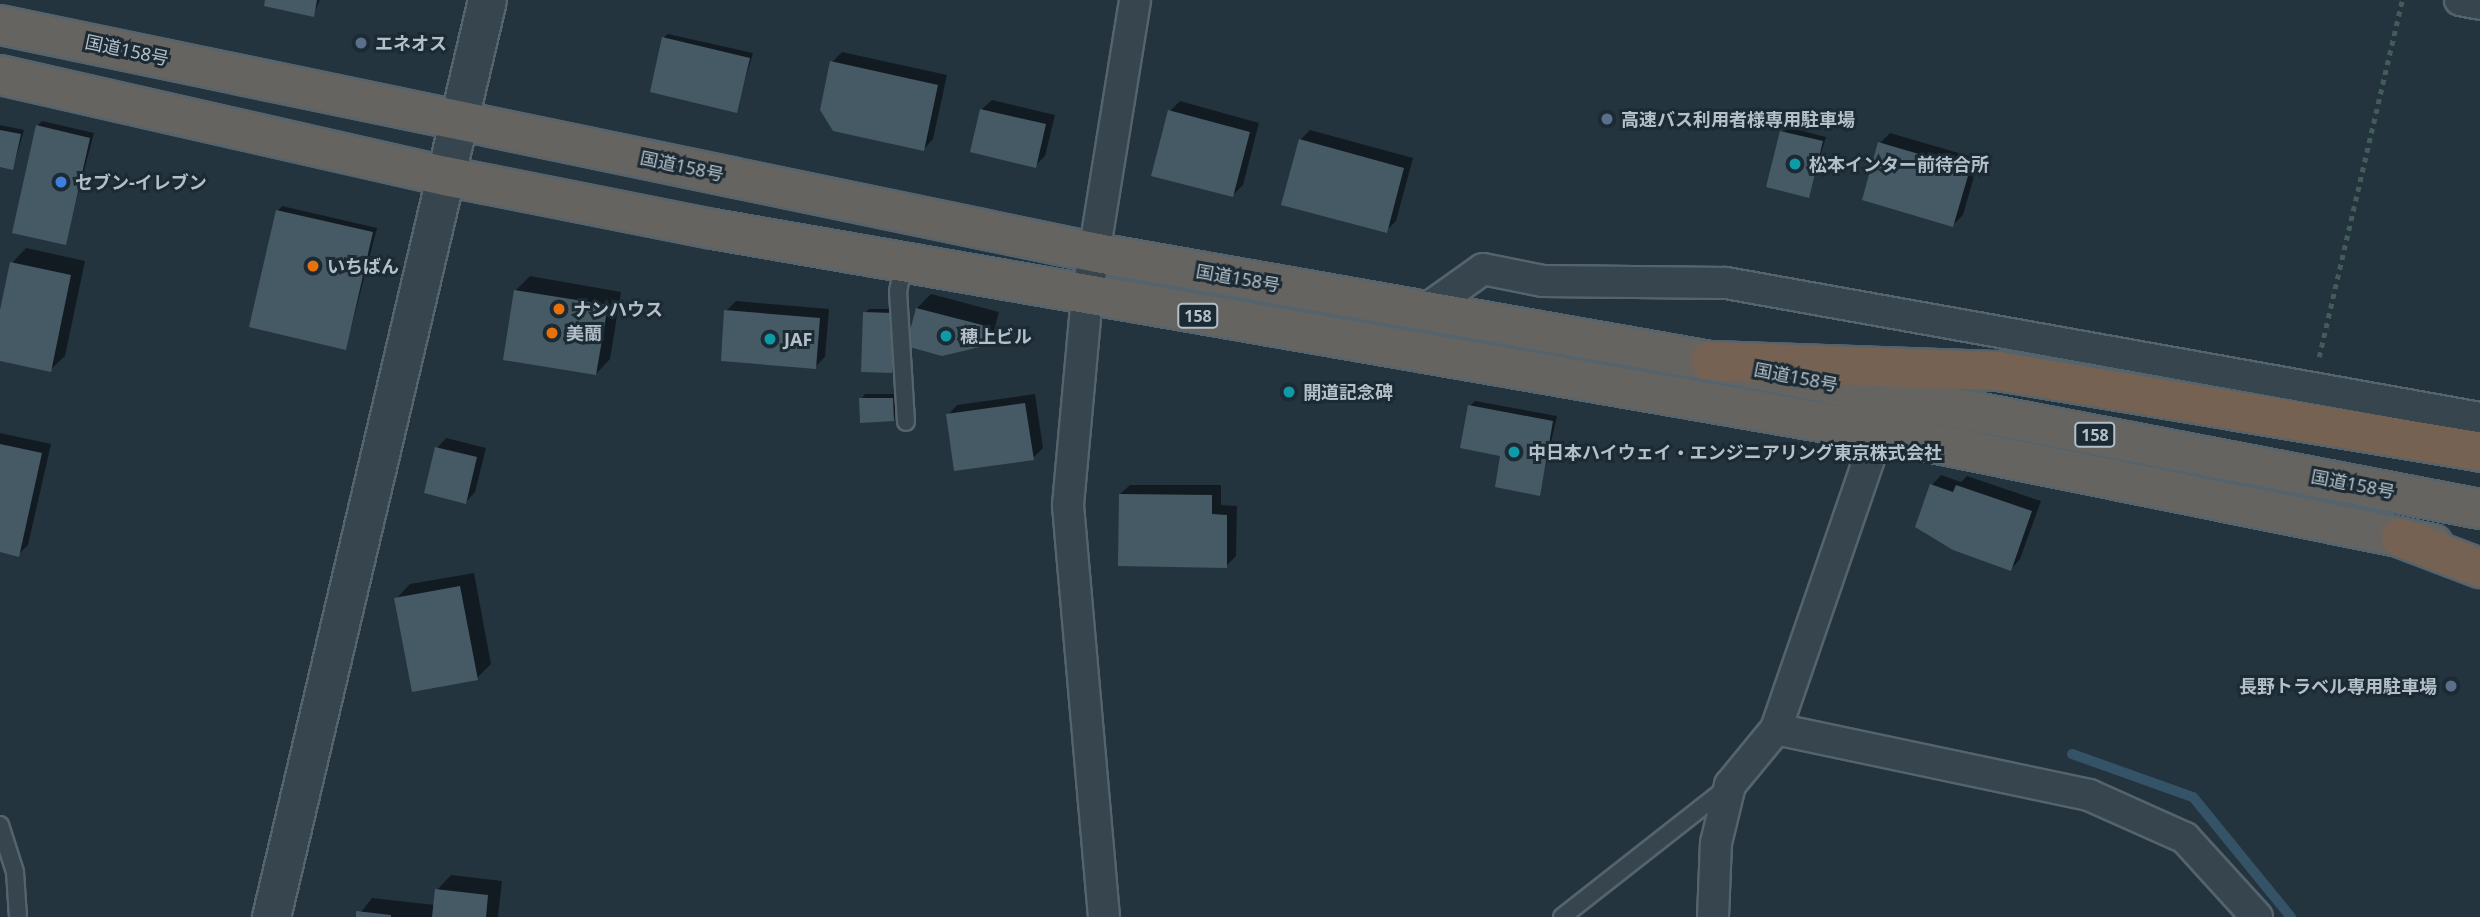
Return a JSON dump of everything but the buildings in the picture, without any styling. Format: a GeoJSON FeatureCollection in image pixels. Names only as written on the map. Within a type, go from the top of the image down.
{"type":"FeatureCollection","features":[{"type":"Feature","properties":{"kind":"highway","name":"国道158号"},"geometry":{"type":"LineString","coordinates":[[0,25],[1097,253],[1710,360],[2480,509]]}},
{"type":"Feature","properties":{"kind":"highway","name":"158"},"geometry":{"type":"LineString","coordinates":[[0,75],[445,176],[904,259],[1087,296],[1878,432],[2480,553]]}},
{"type":"Feature","properties":{"kind":"highway"},"geometry":{"type":"LineString","coordinates":[[1710,360],[1998,371],[2480,452]]}},
{"type":"Feature","properties":{"kind":"highway"},"geometry":{"type":"LineString","coordinates":[[2401,538],[2480,568]]}},
{"type":"Feature","properties":{"kind":"street"},"geometry":{"type":"LineString","coordinates":[[271,917],[487,0]]}},
{"type":"Feature","properties":{"kind":"street"},"geometry":{"type":"LineString","coordinates":[[1104,917],[1068,505],[1087,296],[1097,253],[1135,0]]}},
{"type":"Feature","properties":{"kind":"street"},"geometry":{"type":"LineString","coordinates":[[2460,0],[2480,4]]}},
{"type":"Feature","properties":{"kind":"street"},"geometry":{"type":"LineString","coordinates":[[1424,310],[1483,269],[1543,281],[1726,283],[2312,385],[2480,418]]}},
{"type":"Feature","properties":{"kind":"street"},"geometry":{"type":"LineString","coordinates":[[1713,917],[1716,843],[1730,785],[1776,729],[1878,432]]}},
{"type":"Feature","properties":{"kind":"street"},"geometry":{"type":"LineString","coordinates":[[1776,729],[2088,794],[2185,838],[2257,917]]}},
{"type":"Feature","properties":{"kind":"lane"},"geometry":{"type":"LineString","coordinates":[[904,259],[898,290],[906,422]]}},
{"type":"Feature","properties":{"kind":"lane"},"geometry":{"type":"LineString","coordinates":[[1562,917],[1730,785]]}},
{"type":"Feature","properties":{"kind":"lane"},"geometry":{"type":"LineString","coordinates":[[0,825],[15,872],[18,917]]}},
{"type":"Feature","properties":{"kind":"path"},"geometry":{"type":"LineString","coordinates":[[2312,385],[2402,0]]}},
{"type":"Feature","properties":{"kind":"waterway"},"geometry":{"type":"LineString","coordinates":[[2072,754],[2193,797],[2291,917]]}},
{"type":"Feature","properties":{"kind":"place","name":"エネオス"},"geometry":{"type":"Point","coordinates":[361,43]}},
{"type":"Feature","properties":{"kind":"place","name":"高速バス利用者様専用駐車場"},"geometry":{"type":"Point","coordinates":[1607,119]}},
{"type":"Feature","properties":{"kind":"place","name":"松本インター前待合所"},"geometry":{"type":"Point","coordinates":[1795,164]}},
{"type":"Feature","properties":{"kind":"place","name":"セブン-イレブン"},"geometry":{"type":"Point","coordinates":[61,182]}},
{"type":"Feature","properties":{"kind":"place","name":"いちばん"},"geometry":{"type":"Point","coordinates":[313,266]}},
{"type":"Feature","properties":{"kind":"place","name":"ナンハウス"},"geometry":{"type":"Point","coordinates":[559,309]}},
{"type":"Feature","properties":{"kind":"place","name":"美蘭"},"geometry":{"type":"Point","coordinates":[552,333]}},
{"type":"Feature","properties":{"kind":"place","name":"穂上ビル"},"geometry":{"type":"Point","coordinates":[946,336]}},
{"type":"Feature","properties":{"kind":"place","name":"JAF"},"geometry":{"type":"Point","coordinates":[770,339]}},
{"type":"Feature","properties":{"kind":"place","name":"開道記念碑"},"geometry":{"type":"Point","coordinates":[1289,392]}},
{"type":"Feature","properties":{"kind":"place","name":"中日本ハイウェイ・エンジニアリング東京株式会社"},"geometry":{"type":"Point","coordinates":[1514,452]}},
{"type":"Feature","properties":{"kind":"place","name":"長野トラベル専用駐車場"},"geometry":{"type":"Point","coordinates":[2451,686]}}]}
